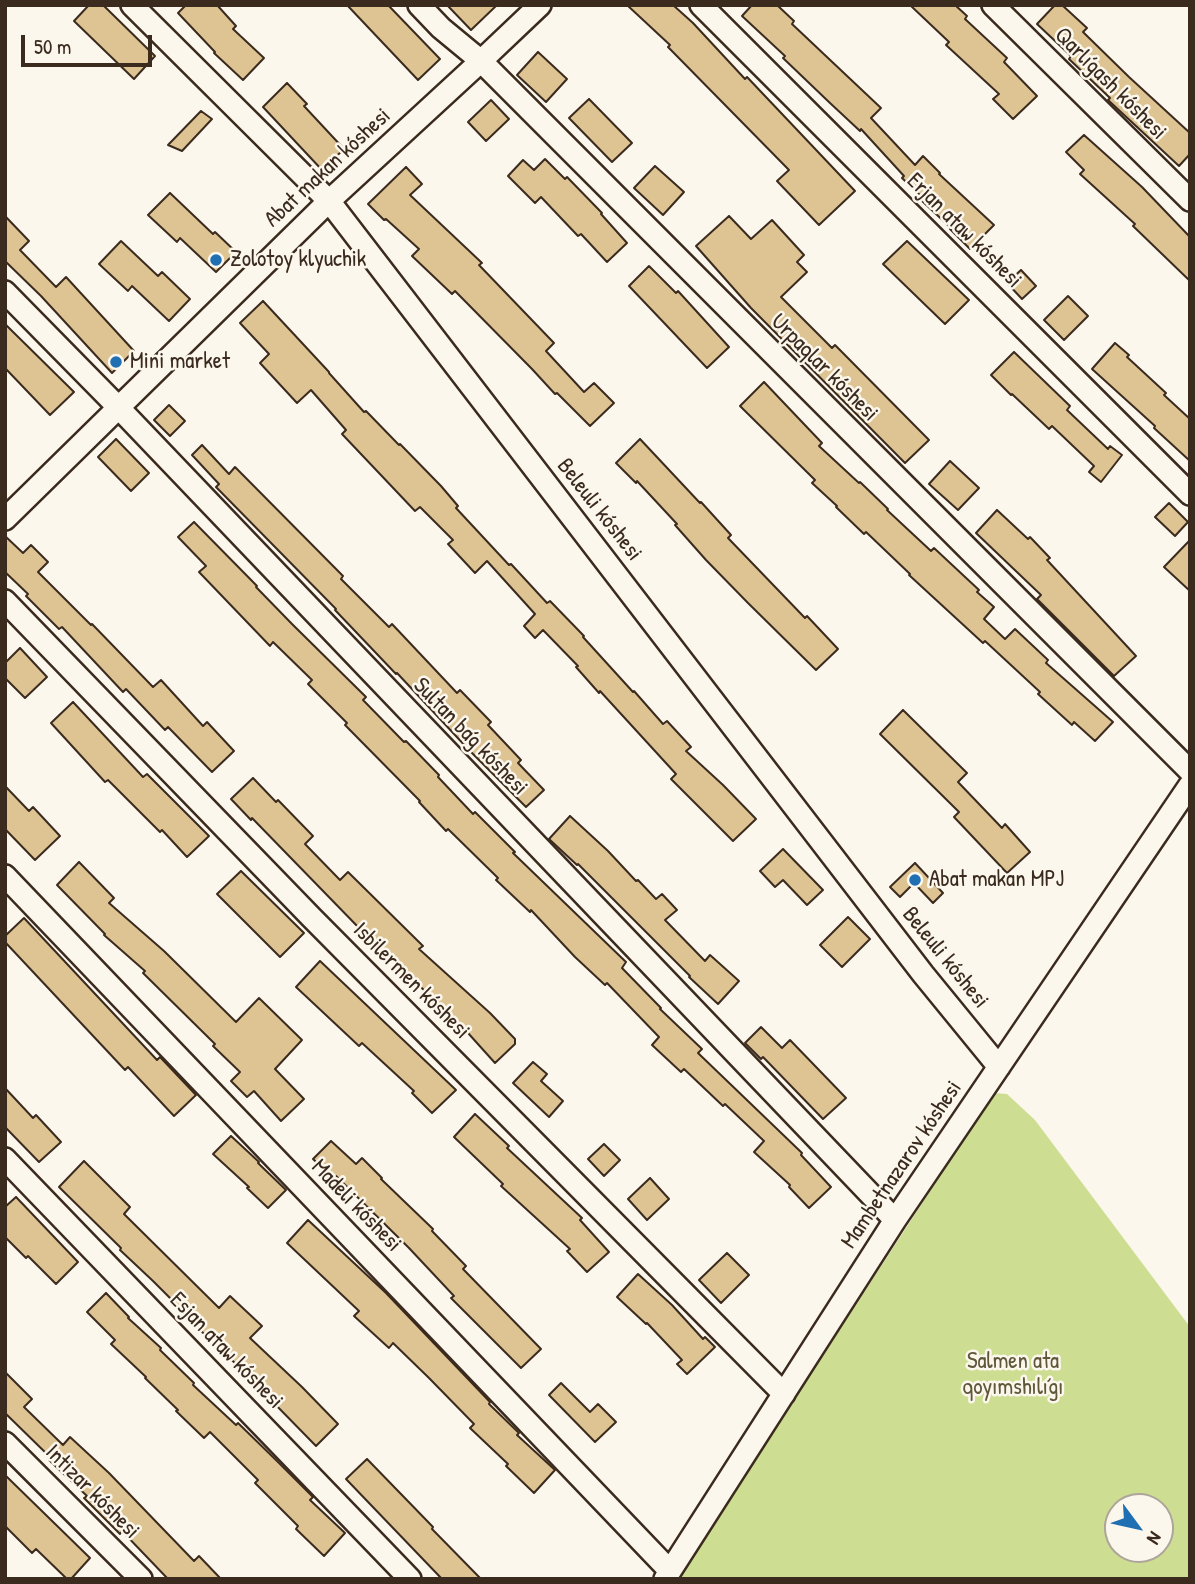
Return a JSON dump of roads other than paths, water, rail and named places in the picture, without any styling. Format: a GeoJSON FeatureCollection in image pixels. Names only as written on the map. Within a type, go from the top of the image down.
{"type":"FeatureCollection","features":[{"type":"Feature","properties":{"kind":"street","name":"Beleuli kóshesi"},"geometry":{"type":"LineString","coordinates":[[132,5],[329,201],[914,963],[999,1067]]}},
{"type":"Feature","properties":{"kind":"street","name":"Urpaqlar kóshesi"},"geometry":{"type":"LineString","coordinates":[[419,5],[441,28],[481,61],[1190,771]]}},
{"type":"Feature","properties":{"kind":"street","name":"Abat makan kóshesi"},"geometry":{"type":"LineString","coordinates":[[5,519],[329,201],[540,5]]}},
{"type":"Feature","properties":{"kind":"street","name":"Erjan ataw kóshesi"},"geometry":{"type":"LineString","coordinates":[[701,5],[1190,494]]}},
{"type":"Feature","properties":{"kind":"street","name":"Qarlıǵash kóshesi"},"geometry":{"type":"LineString","coordinates":[[993,5],[1190,200]]}},
{"type":"Feature","properties":{"kind":"street","name":"Sultan baǵ kóshesi"},"geometry":{"type":"LineString","coordinates":[[5,292],[895,1220]]}},
{"type":"Feature","properties":{"kind":"street","name":"Isbilermen kóshesi"},"geometry":{"type":"LineString","coordinates":[[5,601],[302,909],[784,1394]]}},
{"type":"Feature","properties":{"kind":"street","name":"Mambetnazarov kóshesi"},"geometry":{"type":"LineString","coordinates":[[667,1575],[895,1220],[1190,785]]}},
{"type":"Feature","properties":{"kind":"street","name":"Madeli kóshesi"},"geometry":{"type":"LineString","coordinates":[[5,876],[667,1575]]}},
{"type":"Feature","properties":{"kind":"street","name":"Esjan ataw kóshesi"},"geometry":{"type":"LineString","coordinates":[[5,1159],[410,1579]]}},
{"type":"Feature","properties":{"kind":"street","name":"Intizar kóshesi"},"geometry":{"type":"LineString","coordinates":[[5,1443],[141,1579]]}},
{"type":"Feature","properties":{"kind":"place","name":"Zolotoy klyuchik"},"geometry":{"type":"Point","coordinates":[216,260]}},
{"type":"Feature","properties":{"kind":"place","name":"Mini market"},"geometry":{"type":"Point","coordinates":[116,362]}},
{"type":"Feature","properties":{"kind":"place","name":"Abat makan MPJ"},"geometry":{"type":"Point","coordinates":[915,880]}},
{"type":"Feature","properties":{"kind":"park label","name":"Salmen ata qoyımshılıǵı"},"geometry":{"type":"Point","coordinates":[1013,1375]}}]}
